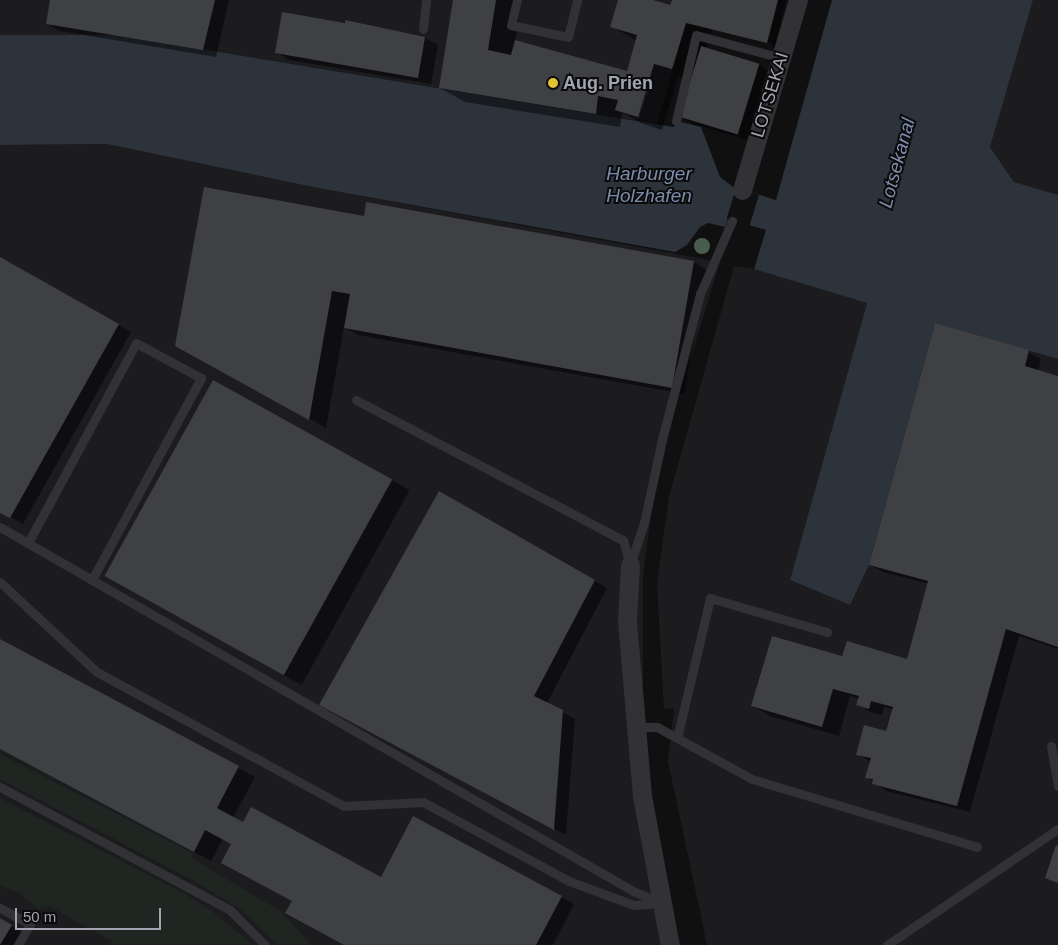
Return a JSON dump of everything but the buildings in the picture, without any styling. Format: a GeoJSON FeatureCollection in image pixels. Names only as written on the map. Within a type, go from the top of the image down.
{"type":"FeatureCollection","features":[{"type":"Feature","properties":{"kind":"street","name":"LOTSEKAI"},"geometry":{"type":"LineString","coordinates":[[742,190],[798,0]]}},
{"type":"Feature","properties":{"kind":"street"},"geometry":{"type":"LineString","coordinates":[[630,565],[627,621],[643,806],[670,945]]}},
{"type":"Feature","properties":{"kind":"lane"},"geometry":{"type":"LineString","coordinates":[[422,29],[426,0]]}},
{"type":"Feature","properties":{"kind":"lane"},"geometry":{"type":"LineString","coordinates":[[517,0],[511,24],[568,37],[577,0]]}},
{"type":"Feature","properties":{"kind":"lane"},"geometry":{"type":"LineString","coordinates":[[676,121],[696,35],[781,58]]}},
{"type":"Feature","properties":{"kind":"lane"},"geometry":{"type":"LineString","coordinates":[[630,565],[644,523],[662,439],[698,304],[711,266],[732,221]]}},
{"type":"Feature","properties":{"kind":"lane"},"geometry":{"type":"LineString","coordinates":[[28,543],[136,343],[201,378],[92,580]]}},
{"type":"Feature","properties":{"kind":"lane"},"geometry":{"type":"LineString","coordinates":[[356,400],[624,540],[630,565]]}},
{"type":"Feature","properties":{"kind":"lane"},"geometry":{"type":"LineString","coordinates":[[0,528],[634,890],[661,903]]}},
{"type":"Feature","properties":{"kind":"lane"},"geometry":{"type":"LineString","coordinates":[[0,582],[97,672],[344,806],[422,802],[569,882],[634,904],[661,903]]}},
{"type":"Feature","properties":{"kind":"lane"},"geometry":{"type":"LineString","coordinates":[[677,738],[710,598],[827,632]]}},
{"type":"Feature","properties":{"kind":"lane"},"geometry":{"type":"LineString","coordinates":[[635,727],[658,727],[752,779],[978,847]]}},
{"type":"Feature","properties":{"kind":"lane"},"geometry":{"type":"LineString","coordinates":[[1051,746],[1058,786]]}},
{"type":"Feature","properties":{"kind":"lane"},"geometry":{"type":"LineString","coordinates":[[0,786],[230,910],[265,945]]}},
{"type":"Feature","properties":{"kind":"lane"},"geometry":{"type":"LineString","coordinates":[[887,945],[1058,829]]}},
{"type":"Feature","properties":{"kind":"lane"},"geometry":{"type":"LineString","coordinates":[[0,908],[30,924],[19,945]]}},
{"type":"Feature","properties":{"kind":"shaded area"},"geometry":{"type":"Polygon","coordinates":[[[0,0],[693,0],[657,124],[116,35],[0,35],[0,0]]]}},
{"type":"Feature","properties":{"kind":"shaded area"},"geometry":{"type":"Polygon","coordinates":[[[1033,0],[1058,0],[1058,195],[1014,182],[990,147],[1033,0]]]}},
{"type":"Feature","properties":{"kind":"shaded area"},"geometry":{"type":"Polygon","coordinates":[[[107,144],[318,188],[720,262],[676,406],[652,506],[643,575],[643,688],[650,782],[678,945],[0,945],[0,145],[107,144]]]}},
{"type":"Feature","properties":{"kind":"shaded area"},"geometry":{"type":"Polygon","coordinates":[[[734,266],[754,269],[867,303],[790,580],[850,605],[869,565],[935,323],[1058,359],[1058,945],[707,945],[668,761],[674,708],[664,709],[657,583],[669,497],[734,266]]]}},
{"type":"Feature","properties":{"kind":"shaded area"},"geometry":{"type":"Polygon","coordinates":[[[0,754],[193,853],[192,858],[282,912],[311,945],[278,945],[241,910],[196,882],[0,779],[0,754]]]}},
{"type":"Feature","properties":{"kind":"shaded area"},"geometry":{"type":"Polygon","coordinates":[[[0,798],[185,894],[213,912],[253,945],[111,945],[112,941],[51,907],[38,908],[18,892],[0,886],[0,798]]]}},
{"type":"Feature","properties":{"kind":"water"},"geometry":{"type":"Polygon","coordinates":[[[832,0],[1033,0],[990,147],[1014,182],[1058,195],[1058,359],[935,323],[869,565],[850,605],[790,580],[867,303],[754,269],[766,230],[728,219],[725,227],[708,223],[700,227],[687,245],[675,252],[318,188],[107,144],[0,145],[0,35],[116,35],[673,127],[681,122],[701,127],[720,177],[733,187],[776,200],[832,0]]]}},
{"type":"Feature","properties":{"kind":"pier"},"geometry":{"type":"Polygon","coordinates":[[[736,188],[759,195],[750,226],[727,219],[736,188]]]}},
{"type":"Feature","properties":{"kind":"place","name":"Aug. Prien"},"geometry":{"type":"Point","coordinates":[553,83]}},
{"type":"Feature","properties":{"kind":"water label","name":"Lotsekanal"},"geometry":{"type":"Point","coordinates":[897,163]}},
{"type":"Feature","properties":{"kind":"water label","name":"Harburger Holzhafen"},"geometry":{"type":"Point","coordinates":[649,185]}}]}
